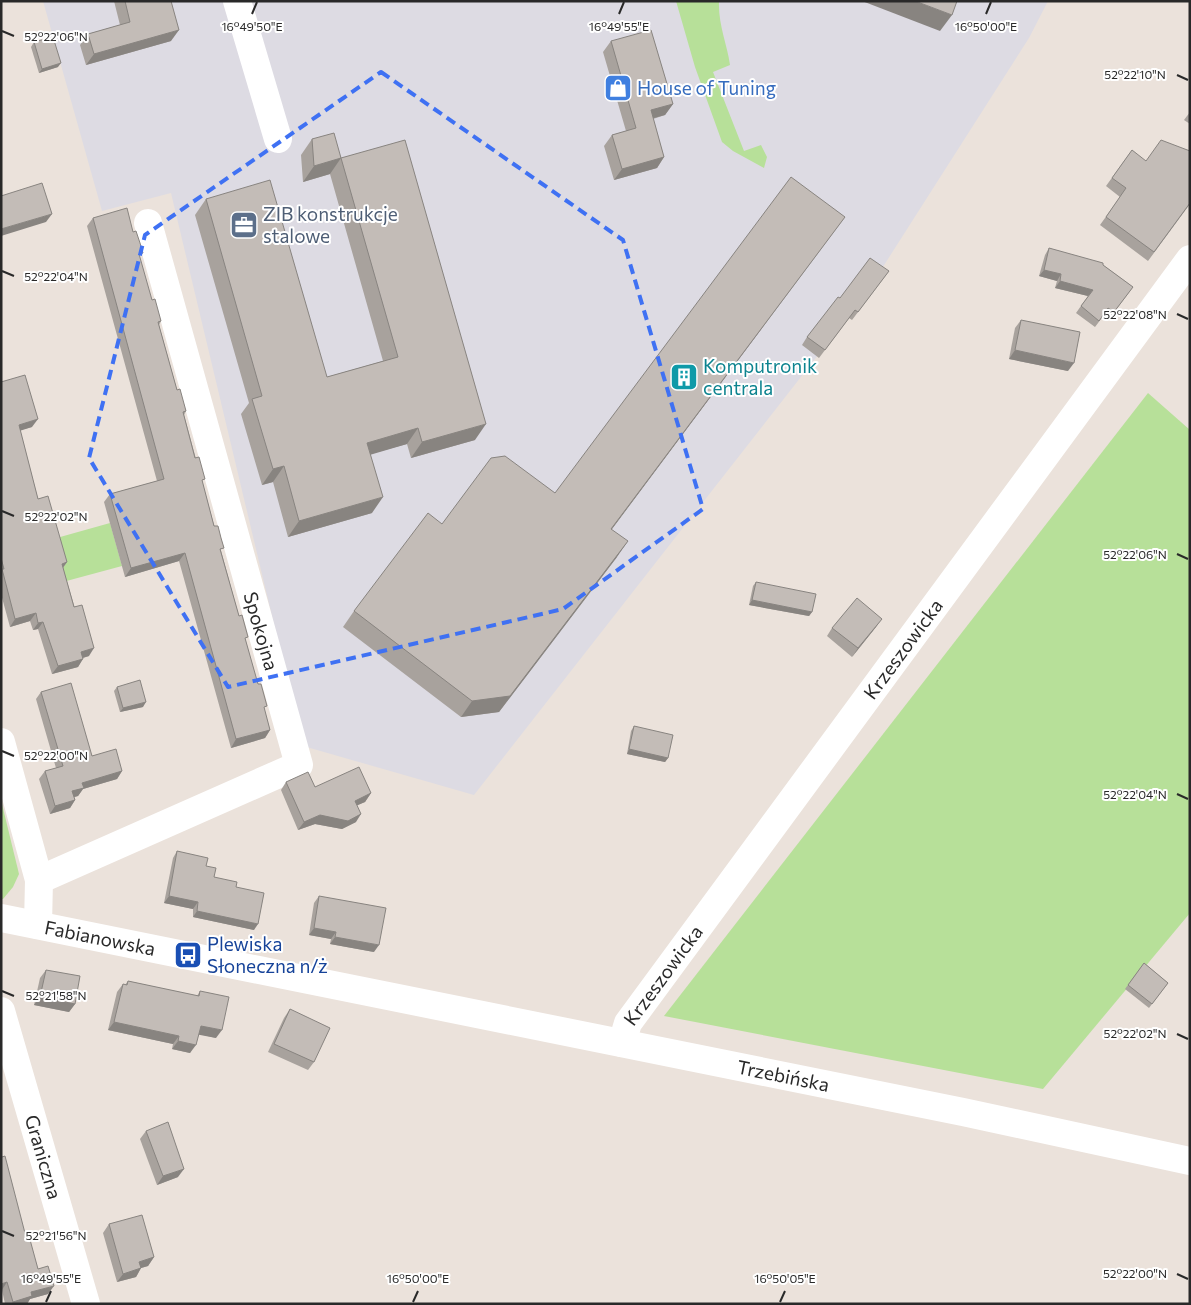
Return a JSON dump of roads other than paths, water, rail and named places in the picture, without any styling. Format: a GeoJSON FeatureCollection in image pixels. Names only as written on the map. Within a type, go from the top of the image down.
{"type":"FeatureCollection","features":[{"type":"Feature","properties":{"kind":"street"},"geometry":{"type":"LineString","coordinates":[[237,1],[278,139]]}},
{"type":"Feature","properties":{"kind":"street","name":"Spokojna"},"geometry":{"type":"LineString","coordinates":[[39,880],[299,765],[148,223]]}},
{"type":"Feature","properties":{"kind":"street","name":"Krzeszowicka"},"geometry":{"type":"LineString","coordinates":[[622,1043],[628,1023],[1190,259]]}},
{"type":"Feature","properties":{"kind":"street"},"geometry":{"type":"LineString","coordinates":[[1,742],[39,880],[38,925]]}},
{"type":"Feature","properties":{"kind":"street","name":"Fabianowska"},"geometry":{"type":"LineString","coordinates":[[1,918],[375,993]]}},
{"type":"Feature","properties":{"kind":"street","name":"Trzebińska"},"geometry":{"type":"LineString","coordinates":[[375,993],[963,1112],[1190,1161]]}},
{"type":"Feature","properties":{"kind":"street","name":"Graniczna"},"geometry":{"type":"LineString","coordinates":[[1,1012],[86,1304]]}},
{"type":"Feature","properties":{"kind":"place","name":"House of Tuning"},"geometry":{"type":"Point","coordinates":[618,88]}},
{"type":"Feature","properties":{"kind":"place","name":"ZIB konstrukcje stalowe"},"geometry":{"type":"Point","coordinates":[244,225]}},
{"type":"Feature","properties":{"kind":"place","name":"Komputronik centrala"},"geometry":{"type":"Point","coordinates":[684,377]}},
{"type":"Feature","properties":{"kind":"place","name":"Plewiska Słoneczna n/ż"},"geometry":{"type":"Point","coordinates":[188,955]}}]}
